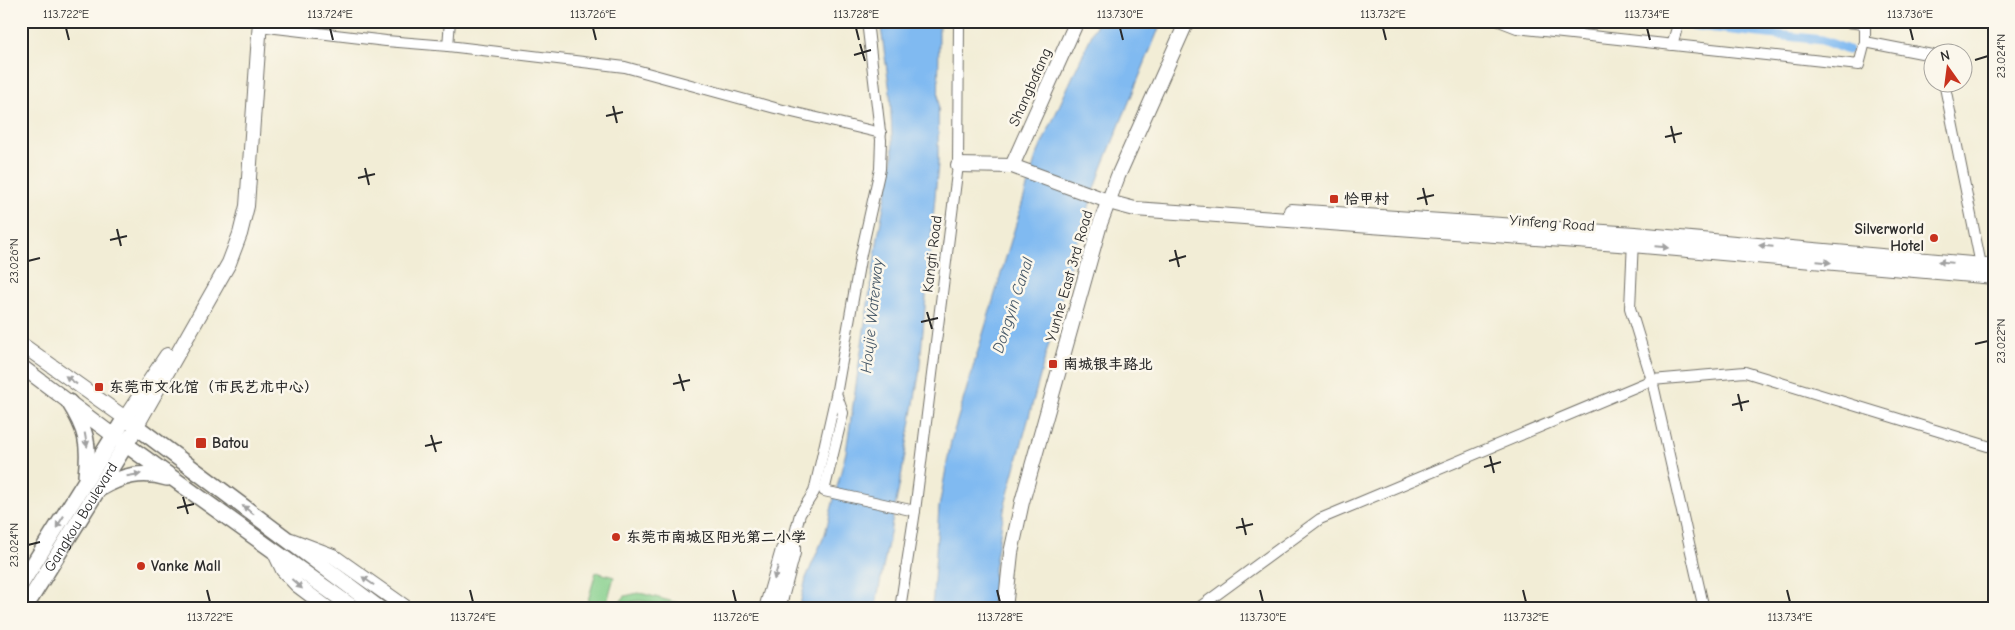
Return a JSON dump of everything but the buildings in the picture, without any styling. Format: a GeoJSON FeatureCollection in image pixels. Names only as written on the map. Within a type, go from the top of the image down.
{"type":"FeatureCollection","features":[{"type":"Feature","properties":{"kind":"main road"},"geometry":{"type":"LineString","coordinates":[[69,402],[81,421],[87,439],[91,487],[135,474],[155,474],[176,480]]}},
{"type":"Feature","properties":{"kind":"main road","name":"Gangkou Boulevard"},"geometry":{"type":"LineString","coordinates":[[24,609],[91,487],[130,422]]}},
{"type":"Feature","properties":{"kind":"main road"},"geometry":{"type":"LineString","coordinates":[[130,422],[380,609]]}},
{"type":"Feature","properties":{"kind":"main road"},"geometry":{"type":"LineString","coordinates":[[120,440],[355,609]]}},
{"type":"Feature","properties":{"kind":"main road","name":"Gangkou Boulevard"},"geometry":{"type":"LineString","coordinates":[[21,584],[91,487]]}},
{"type":"Feature","properties":{"kind":"street"},"geometry":{"type":"LineString","coordinates":[[448,46],[450,21]]}},
{"type":"Feature","properties":{"kind":"street"},"geometry":{"type":"LineString","coordinates":[[778,609],[793,553],[793,541],[800,514],[814,492],[836,395],[860,254],[880,169],[881,133],[867,21]]}},
{"type":"Feature","properties":{"kind":"street","name":"Kangti Road"},"geometry":{"type":"LineString","coordinates":[[900,609],[915,511],[958,165],[959,21]]}},
{"type":"Feature","properties":{"kind":"street","name":"Shangbafang"},"geometry":{"type":"LineString","coordinates":[[1012,166],[1077,21]]}},
{"type":"Feature","properties":{"kind":"street","name":"Yunhe East 3rd Road"},"geometry":{"type":"LineString","coordinates":[[1014,609],[1014,589],[1031,503],[1114,200],[1187,21]]}},
{"type":"Feature","properties":{"kind":"street","name":"Yunhe East 3rd Road"},"geometry":{"type":"LineString","coordinates":[[1005,609],[1011,553],[1022,502],[1100,224],[1114,200],[1195,21]]}},
{"type":"Feature","properties":{"kind":"street"},"geometry":{"type":"LineString","coordinates":[[1499,21],[1517,28],[1674,40],[1859,65],[1865,42],[1864,23],[1836,21]]}},
{"type":"Feature","properties":{"kind":"street"},"geometry":{"type":"LineString","coordinates":[[1674,40],[1679,21]]}},
{"type":"Feature","properties":{"kind":"street"},"geometry":{"type":"LineString","coordinates":[[21,344],[130,422],[229,263],[240,234],[247,206],[259,24],[386,41],[448,46],[625,68],[775,108],[881,133]]}},
{"type":"Feature","properties":{"kind":"street"},"geometry":{"type":"LineString","coordinates":[[1865,42],[1922,53]]}},
{"type":"Feature","properties":{"kind":"street"},"geometry":{"type":"LineString","coordinates":[[1946,92],[1987,265]]}},
{"type":"Feature","properties":{"kind":"street","name":"Yinfeng Road"},"geometry":{"type":"LineString","coordinates":[[958,165],[1012,166],[1114,200],[1137,200],[1987,265]]}},
{"type":"Feature","properties":{"kind":"street"},"geometry":{"type":"LineString","coordinates":[[1633,239],[1630,308],[1652,380],[1704,609]]}},
{"type":"Feature","properties":{"kind":"street","name":"Yinfeng Road"},"geometry":{"type":"LineString","coordinates":[[1633,239],[1994,277]]}},
{"type":"Feature","properties":{"kind":"street"},"geometry":{"type":"LineString","coordinates":[[21,366],[120,440]]}},
{"type":"Feature","properties":{"kind":"street"},"geometry":{"type":"LineString","coordinates":[[1197,609],[1320,519],[1652,380],[1745,372],[1994,448]]}},
{"type":"Feature","properties":{"kind":"street"},"geometry":{"type":"LineString","coordinates":[[836,395],[843,414],[824,491],[915,511]]}},
{"type":"Feature","properties":{"kind":"street"},"geometry":{"type":"LineString","coordinates":[[287,539],[333,556],[408,609]]}},
{"type":"Feature","properties":{"kind":"street"},"geometry":{"type":"LineString","coordinates":[[766,609],[783,550],[793,541]]}},
{"type":"Feature","properties":{"kind":"street"},"geometry":{"type":"LineString","coordinates":[[274,551],[283,570],[298,585],[329,609]]}},
{"type":"Feature","properties":{"kind":"green space"},"geometry":{"type":"Polygon","coordinates":[[[596,572],[614,577],[605,609],[587,604],[596,572]]]}},
{"type":"Feature","properties":{"kind":"green space"},"geometry":{"type":"Polygon","coordinates":[[[638,593],[700,609],[672,609],[640,601],[628,604],[623,609],[614,609],[625,596],[638,593]]]}},
{"type":"Feature","properties":{"kind":"water","name":"Houjie Waterway"},"geometry":{"type":"Polygon","coordinates":[[[880,21],[939,21],[938,164],[919,375],[875,609],[799,609],[806,578],[825,534],[846,452],[878,237],[893,157],[890,92],[880,21]]]}},
{"type":"Feature","properties":{"kind":"water","name":"Dongyin Canal"},"geometry":{"type":"Polygon","coordinates":[[[1098,21],[1162,21],[1102,168],[1074,251],[1005,505],[994,569],[995,609],[931,609],[939,507],[951,441],[1036,157],[1098,21]]]}},
{"type":"Feature","properties":{"kind":"waterway"},"geometry":{"type":"LineString","coordinates":[[1653,21],[1822,40],[1848,50]]}},
{"type":"Feature","properties":{"kind":"place","name":"恰甲村"},"geometry":{"type":"Point","coordinates":[1334,199]}},
{"type":"Feature","properties":{"kind":"place","name":"Silverworld Hotel"},"geometry":{"type":"Point","coordinates":[1934,238]}},
{"type":"Feature","properties":{"kind":"place","name":"南城银丰路北"},"geometry":{"type":"Point","coordinates":[1053,364]}},
{"type":"Feature","properties":{"kind":"place","name":"东莞市文化馆（市民艺术中心）"},"geometry":{"type":"Point","coordinates":[99,387]}},
{"type":"Feature","properties":{"kind":"place","name":"Batou"},"geometry":{"type":"Point","coordinates":[201,443]}},
{"type":"Feature","properties":{"kind":"place","name":"东莞市南城区阳光第二小学"},"geometry":{"type":"Point","coordinates":[616,537]}},
{"type":"Feature","properties":{"kind":"place","name":"Vanke Mall"},"geometry":{"type":"Point","coordinates":[141,566]}}]}
